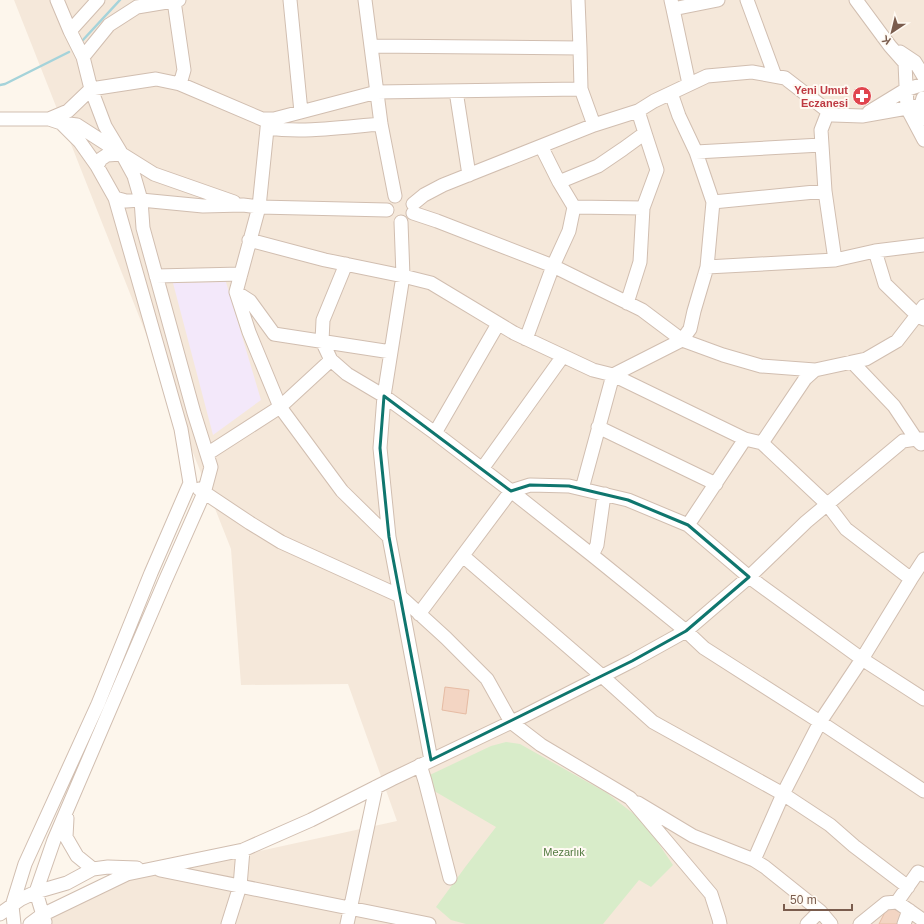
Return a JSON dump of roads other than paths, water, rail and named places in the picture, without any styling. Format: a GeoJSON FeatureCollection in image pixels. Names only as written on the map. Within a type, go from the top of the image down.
{"type":"FeatureCollection","features":[{"type":"Feature","properties":{"kind":"street"},"geometry":{"type":"LineString","coordinates":[[44,920],[36,892],[54,840],[204,493],[211,467],[194,412],[143,228],[141,200],[134,176],[105,126],[90,89],[83,57],[57,0]]}},
{"type":"Feature","properties":{"kind":"street"},"geometry":{"type":"LineString","coordinates":[[70,31],[98,0]]}},
{"type":"Feature","properties":{"kind":"street"},"geometry":{"type":"LineString","coordinates":[[83,57],[109,25],[137,7],[176,0],[184,70],[180,84]]}},
{"type":"Feature","properties":{"kind":"street"},"geometry":{"type":"LineString","coordinates":[[290,0],[301,112]]}},
{"type":"Feature","properties":{"kind":"street"},"geometry":{"type":"LineString","coordinates":[[365,0],[381,124],[395,196]]}},
{"type":"Feature","properties":{"kind":"street"},"geometry":{"type":"LineString","coordinates":[[578,0],[581,90],[594,125]]}},
{"type":"Feature","properties":{"kind":"street"},"geometry":{"type":"LineString","coordinates":[[689,84],[672,4],[718,0]]}},
{"type":"Feature","properties":{"kind":"street"},"geometry":{"type":"LineString","coordinates":[[747,0],[775,76]]}},
{"type":"Feature","properties":{"kind":"street"},"geometry":{"type":"LineString","coordinates":[[856,0],[890,46],[914,60],[924,77]]}},
{"type":"Feature","properties":{"kind":"street"},"geometry":{"type":"LineString","coordinates":[[371,46],[580,48]]}},
{"type":"Feature","properties":{"kind":"street"},"geometry":{"type":"LineString","coordinates":[[914,60],[906,90],[907,108],[924,140]]}},
{"type":"Feature","properties":{"kind":"street"},"geometry":{"type":"LineString","coordinates":[[413,209],[411,200],[403,196],[395,196],[388,202],[387,210],[390,218],[401,222],[408,219],[413,209],[424,195],[443,185],[594,125],[638,112],[654,101],[707,76],[752,72],[785,78],[833,115],[862,116],[907,108],[923,102],[924,119]]}},
{"type":"Feature","properties":{"kind":"street"},"geometry":{"type":"LineString","coordinates":[[55,121],[68,111],[90,89],[156,79],[180,84],[262,119],[281,130],[317,130],[381,124]]}},
{"type":"Feature","properties":{"kind":"street"},"geometry":{"type":"LineString","coordinates":[[862,116],[906,90],[924,84]]}},
{"type":"Feature","properties":{"kind":"street"},"geometry":{"type":"LineString","coordinates":[[267,123],[274,119],[377,92],[581,90]]}},
{"type":"Feature","properties":{"kind":"street"},"geometry":{"type":"LineString","coordinates":[[456,91],[469,175]]}},
{"type":"Feature","properties":{"kind":"street"},"geometry":{"type":"LineString","coordinates":[[582,489],[612,375],[682,340],[690,329],[707,267],[713,202],[696,152],[678,116],[671,93]]}},
{"type":"Feature","properties":{"kind":"street"},"geometry":{"type":"LineString","coordinates":[[627,303],[640,262],[643,208],[657,170],[638,112]]}},
{"type":"Feature","properties":{"kind":"street"},"geometry":{"type":"LineString","coordinates":[[828,112],[821,130],[821,145],[825,191],[835,260]]}},
{"type":"Feature","properties":{"kind":"street"},"geometry":{"type":"LineString","coordinates":[[0,120],[55,121],[76,125],[154,174],[243,205]]}},
{"type":"Feature","properties":{"kind":"street"},"geometry":{"type":"LineString","coordinates":[[14,924],[12,906],[25,864],[98,704],[151,573],[190,483],[181,429],[115,198],[97,166],[80,142],[55,121]]}},
{"type":"Feature","properties":{"kind":"street"},"geometry":{"type":"LineString","coordinates":[[267,123],[259,207],[236,292],[249,332],[280,407],[342,491],[389,537]]}},
{"type":"Feature","properties":{"kind":"street"},"geometry":{"type":"LineString","coordinates":[[559,182],[598,166],[623,150],[645,133]]}},
{"type":"Feature","properties":{"kind":"street"},"geometry":{"type":"LineString","coordinates":[[696,152],[821,145]]}},
{"type":"Feature","properties":{"kind":"street"},"geometry":{"type":"LineString","coordinates":[[526,339],[553,266],[569,231],[574,207],[559,182],[541,146]]}},
{"type":"Feature","properties":{"kind":"street"},"geometry":{"type":"LineString","coordinates":[[97,166],[101,159],[107,155],[122,154]]}},
{"type":"Feature","properties":{"kind":"street"},"geometry":{"type":"LineString","coordinates":[[713,202],[825,191]]}},
{"type":"Feature","properties":{"kind":"street"},"geometry":{"type":"LineString","coordinates":[[115,198],[126,201],[141,200],[203,206],[243,205],[259,207],[387,210]]}},
{"type":"Feature","properties":{"kind":"street"},"geometry":{"type":"LineString","coordinates":[[574,207],[643,208]]}},
{"type":"Feature","properties":{"kind":"street"},"geometry":{"type":"LineString","coordinates":[[413,209],[553,266],[642,310],[682,340],[723,356],[761,366],[815,370],[866,359],[897,341],[922,314],[885,284],[875,251]]}},
{"type":"Feature","properties":{"kind":"street"},"geometry":{"type":"LineString","coordinates":[[401,222],[403,276],[384,396],[380,448],[389,537],[400,596],[425,763],[425,781],[450,878]]}},
{"type":"Feature","properties":{"kind":"street"},"geometry":{"type":"LineString","coordinates":[[249,240],[325,260],[431,283],[498,324],[526,339],[593,370],[612,375],[745,439],[762,443],[826,504],[846,529],[919,569],[820,722],[783,794],[754,860]]}},
{"type":"Feature","properties":{"kind":"street"},"geometry":{"type":"LineString","coordinates":[[707,267],[835,260],[875,251],[924,245]]}},
{"type":"Feature","properties":{"kind":"street"},"geometry":{"type":"LineString","coordinates":[[346,264],[323,320],[322,341],[331,360],[347,374],[384,396],[435,433],[511,491],[686,631],[704,648],[924,791]]}},
{"type":"Feature","properties":{"kind":"street"},"geometry":{"type":"LineString","coordinates":[[156,276],[241,274]]}},
{"type":"Feature","properties":{"kind":"street"},"geometry":{"type":"LineString","coordinates":[[236,292],[250,301],[274,334],[391,352]]}},
{"type":"Feature","properties":{"kind":"street"},"geometry":{"type":"LineString","coordinates":[[435,433],[498,324]]}},
{"type":"Feature","properties":{"kind":"street"},"geometry":{"type":"LineString","coordinates":[[482,469],[563,356]]}},
{"type":"Feature","properties":{"kind":"street"},"geometry":{"type":"LineString","coordinates":[[207,454],[280,407],[331,360]]}},
{"type":"Feature","properties":{"kind":"street"},"geometry":{"type":"LineString","coordinates":[[852,362],[894,406],[921,442]]}},
{"type":"Feature","properties":{"kind":"street"},"geometry":{"type":"LineString","coordinates":[[762,443],[805,379],[815,370]]}},
{"type":"Feature","properties":{"kind":"street"},"geometry":{"type":"LineString","coordinates":[[598,427],[716,484]]}},
{"type":"Feature","properties":{"kind":"street"},"geometry":{"type":"LineString","coordinates":[[688,525],[745,439]]}},
{"type":"Feature","properties":{"kind":"street"},"geometry":{"type":"LineString","coordinates":[[30,924],[44,920],[127,874],[243,850],[311,820],[632,661],[686,631],[749,576],[826,504],[903,441],[921,442]]}},
{"type":"Feature","properties":{"kind":"street"},"geometry":{"type":"LineString","coordinates":[[190,483],[281,542],[400,596],[446,638],[487,679],[511,722],[541,745],[693,836],[754,860],[820,911],[831,924]]}},
{"type":"Feature","properties":{"kind":"street"},"geometry":{"type":"LineString","coordinates":[[419,614],[511,491],[530,485],[569,486],[628,500],[688,525],[749,576],[862,659],[922,694]]}},
{"type":"Feature","properties":{"kind":"street"},"geometry":{"type":"LineString","coordinates":[[592,555],[597,545],[605,494]]}},
{"type":"Feature","properties":{"kind":"street"},"geometry":{"type":"LineString","coordinates":[[463,556],[653,722],[783,794],[830,825],[854,846],[908,887]]}},
{"type":"Feature","properties":{"kind":"street"},"geometry":{"type":"LineString","coordinates":[[347,924],[376,787]]}},
{"type":"Feature","properties":{"kind":"street"},"geometry":{"type":"LineString","coordinates":[[630,798],[710,894],[718,922]]}},
{"type":"Feature","properties":{"kind":"street"},"geometry":{"type":"LineString","coordinates":[[67,811],[66,837],[77,856],[93,869]]}},
{"type":"Feature","properties":{"kind":"street"},"geometry":{"type":"LineString","coordinates":[[228,924],[240,886],[243,850]]}},
{"type":"Feature","properties":{"kind":"street"},"geometry":{"type":"LineString","coordinates":[[0,914],[21,899],[36,892],[67,883],[93,869],[108,867],[154,869],[429,924]]}},
{"type":"Feature","properties":{"kind":"street"},"geometry":{"type":"LineString","coordinates":[[897,902],[918,872],[924,875]]}},
{"type":"Feature","properties":{"kind":"street"},"geometry":{"type":"LineString","coordinates":[[860,924],[886,903],[897,902],[924,921]]}},
{"type":"Feature","properties":{"kind":"street"},"geometry":{"type":"LineString","coordinates":[[904,924],[909,910]]}},
{"type":"Feature","properties":{"kind":"street"},"geometry":{"type":"LineString","coordinates":[[807,924],[820,911]]}},
{"type":"Feature","properties":{"kind":"waterway"},"geometry":{"type":"LineString","coordinates":[[82,41],[120,0]]}},
{"type":"Feature","properties":{"kind":"waterway"},"geometry":{"type":"LineString","coordinates":[[0,85],[5,84],[69,52]]}},
{"type":"Feature","properties":{"kind":"place","name":"Yeni Umut Eczanesi"},"geometry":{"type":"Point","coordinates":[862,96]}},
{"type":"Feature","properties":{"kind":"park label","name":"Mezarlık"},"geometry":{"type":"Point","coordinates":[564,852]}}]}
